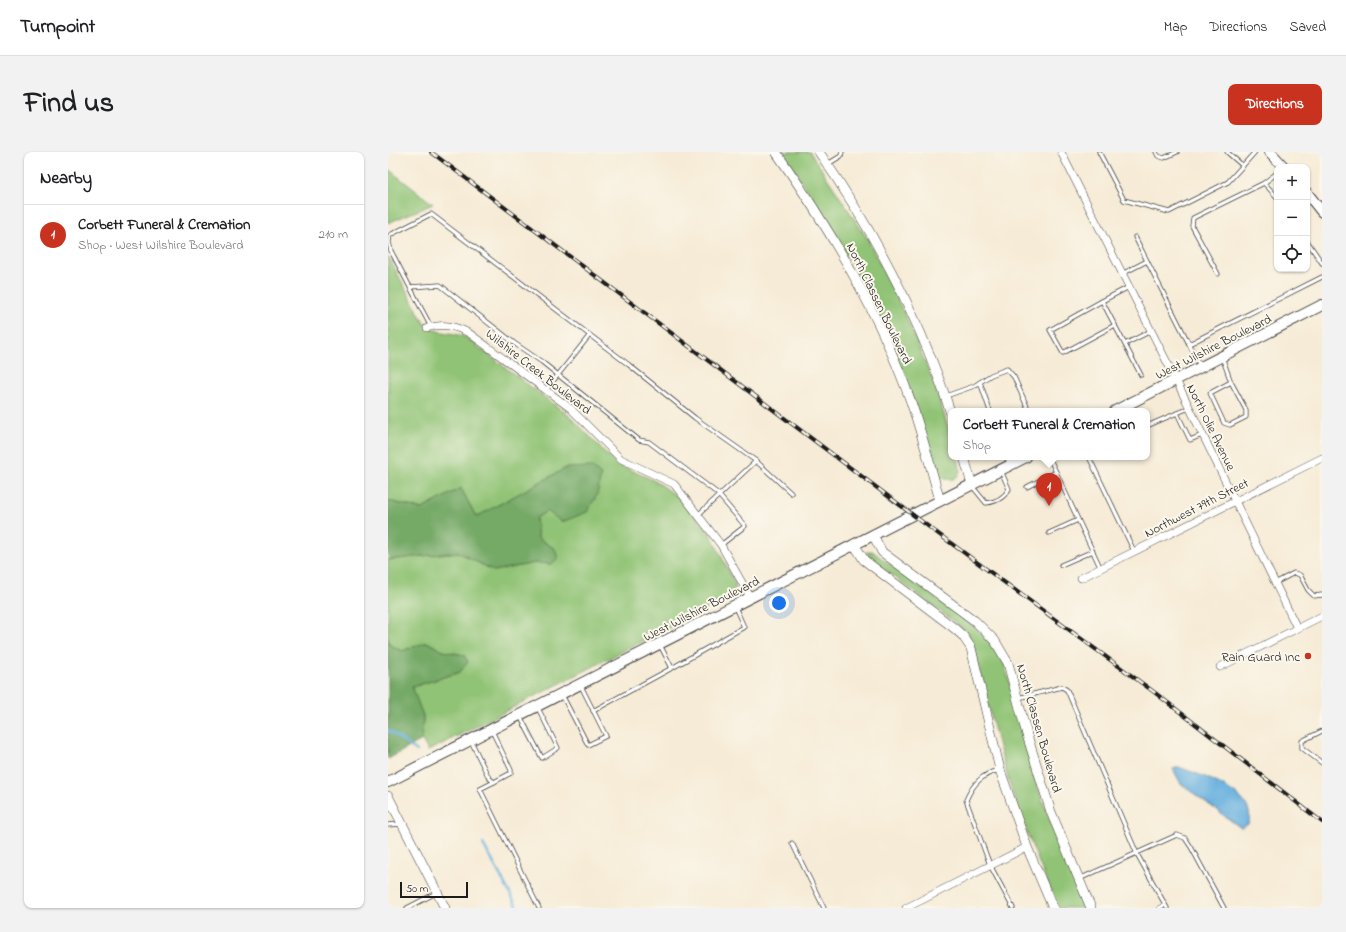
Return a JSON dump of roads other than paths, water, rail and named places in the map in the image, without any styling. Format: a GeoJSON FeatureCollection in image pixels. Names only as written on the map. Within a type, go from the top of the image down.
{"type":"FeatureCollection","features":[{"type":"Feature","properties":{"kind":"main road"},"geometry":{"type":"LineString","coordinates":[[1270,152],[1281,164]]}},
{"type":"Feature","properties":{"kind":"main road"},"geometry":{"type":"LineString","coordinates":[[1310,197],[1322,212]]}},
{"type":"Feature","properties":{"kind":"main road","name":"West Wilshire Boulevard"},"geometry":{"type":"LineString","coordinates":[[1122,408],[1322,305]]}},
{"type":"Feature","properties":{"kind":"main road","name":"West Wilshire Boulevard"},"geometry":{"type":"LineString","coordinates":[[388,782],[1001,470],[1008,461]]}},
{"type":"Feature","properties":{"kind":"street","name":"North Classen Boulevard"},"geometry":{"type":"LineString","coordinates":[[776,152],[833,237],[855,276],[880,326],[911,402],[940,500]]}},
{"type":"Feature","properties":{"kind":"street","name":"North Classen Boulevard"},"geometry":{"type":"LineString","coordinates":[[819,152],[856,209],[894,275],[925,344],[949,408]]}},
{"type":"Feature","properties":{"kind":"street","name":"North Olie Avenue"},"geometry":{"type":"LineString","coordinates":[[1061,152],[1190,408],[1297,628]]}},
{"type":"Feature","properties":{"kind":"street","name":"Wilshire Creek Boulevard"},"geometry":{"type":"LineString","coordinates":[[429,327],[447,325],[458,327],[469,333],[546,390],[587,424],[621,459],[674,484],[699,514],[721,545],[750,598]]}},
{"type":"Feature","properties":{"kind":"street","name":"Northwest 79th Street"},"geometry":{"type":"LineString","coordinates":[[1082,578],[1322,458]]}},
{"type":"Feature","properties":{"kind":"street"},"geometry":{"type":"LineString","coordinates":[[965,460],[972,485]]}},
{"type":"Feature","properties":{"kind":"street","name":"North Classen Boulevard"},"geometry":{"type":"LineString","coordinates":[[873,535],[882,552],[975,622],[995,642],[1008,663],[1046,800],[1078,880],[1091,908]]}},
{"type":"Feature","properties":{"kind":"street"},"geometry":{"type":"LineString","coordinates":[[854,544],[864,560],[954,628],[967,641],[973,655],[1000,770],[1027,847],[1053,908]]}},
{"type":"Feature","properties":{"kind":"street"},"geometry":{"type":"LineString","coordinates":[[1220,667],[1322,616]]}},
{"type":"Feature","properties":{"kind":"street"},"geometry":{"type":"LineString","coordinates":[[388,796],[445,908]]}},
{"type":"Feature","properties":{"kind":"street"},"geometry":{"type":"LineString","coordinates":[[906,908],[1027,847]]}},
{"type":"Feature","properties":{"kind":"lane"},"geometry":{"type":"LineString","coordinates":[[828,165],[841,156],[842,152]]}},
{"type":"Feature","properties":{"kind":"lane"},"geometry":{"type":"LineString","coordinates":[[1099,152],[1124,200],[1169,212],[1228,182],[1255,152]]}},
{"type":"Feature","properties":{"kind":"lane"},"geometry":{"type":"LineString","coordinates":[[1156,152],[1158,156],[1164,158],[1177,152]]}},
{"type":"Feature","properties":{"kind":"lane"},"geometry":{"type":"LineString","coordinates":[[1227,152],[1243,166]]}},
{"type":"Feature","properties":{"kind":"lane"},"geometry":{"type":"LineString","coordinates":[[1218,274],[1192,226],[1193,218],[1264,183],[1274,175]]}},
{"type":"Feature","properties":{"kind":"lane"},"geometry":{"type":"LineString","coordinates":[[1264,183],[1274,194]]}},
{"type":"Feature","properties":{"kind":"lane"},"geometry":{"type":"LineString","coordinates":[[429,327],[391,251],[389,242],[390,235],[431,214],[629,365],[695,418],[756,461],[791,493]]}},
{"type":"Feature","properties":{"kind":"lane"},"geometry":{"type":"LineString","coordinates":[[1135,237],[1200,367]]}},
{"type":"Feature","properties":{"kind":"lane"},"geometry":{"type":"LineString","coordinates":[[1310,245],[1322,263]]}},
{"type":"Feature","properties":{"kind":"lane"},"geometry":{"type":"LineString","coordinates":[[1122,274],[1147,261]]}},
{"type":"Feature","properties":{"kind":"lane"},"geometry":{"type":"LineString","coordinates":[[1189,344],[1322,277]]}},
{"type":"Feature","properties":{"kind":"lane"},"geometry":{"type":"LineString","coordinates":[[410,287],[440,285],[514,343],[558,375],[639,440],[649,442],[719,495],[745,526],[721,545]]}},
{"type":"Feature","properties":{"kind":"lane"},"geometry":{"type":"LineString","coordinates":[[1115,325],[1063,353],[1050,330],[1129,287]]}},
{"type":"Feature","properties":{"kind":"lane"},"geometry":{"type":"LineString","coordinates":[[1102,301],[1141,375]]}},
{"type":"Feature","properties":{"kind":"lane"},"geometry":{"type":"LineString","coordinates":[[1125,344],[1151,331]]}},
{"type":"Feature","properties":{"kind":"lane"},"geometry":{"type":"LineString","coordinates":[[546,390],[589,336]]}},
{"type":"Feature","properties":{"kind":"lane"},"geometry":{"type":"LineString","coordinates":[[1221,356],[1231,382],[1246,410],[1246,417],[1230,425],[1224,423],[1210,393],[1231,382]]}},
{"type":"Feature","properties":{"kind":"lane"},"geometry":{"type":"LineString","coordinates":[[946,397],[1007,369],[1014,377],[1029,408]]}},
{"type":"Feature","properties":{"kind":"lane"},"geometry":{"type":"LineString","coordinates":[[980,382],[989,408]]}},
{"type":"Feature","properties":{"kind":"lane"},"geometry":{"type":"LineString","coordinates":[[1150,425],[1190,408]]}},
{"type":"Feature","properties":{"kind":"lane"},"geometry":{"type":"LineString","coordinates":[[1177,414],[1190,440],[1202,435]]}},
{"type":"Feature","properties":{"kind":"lane"},"geometry":{"type":"LineString","coordinates":[[1050,460],[1101,568]]}},
{"type":"Feature","properties":{"kind":"lane"},"geometry":{"type":"LineString","coordinates":[[1090,460],[1134,552]]}},
{"type":"Feature","properties":{"kind":"lane"},"geometry":{"type":"LineString","coordinates":[[699,514],[756,461]]}},
{"type":"Feature","properties":{"kind":"lane"},"geometry":{"type":"LineString","coordinates":[[972,485],[986,503],[994,502],[1006,494],[1009,489],[1001,470]]}},
{"type":"Feature","properties":{"kind":"lane"},"geometry":{"type":"LineString","coordinates":[[1026,487],[1056,472]]}},
{"type":"Feature","properties":{"kind":"lane"},"geometry":{"type":"LineString","coordinates":[[1049,533],[1078,520]]}},
{"type":"Feature","properties":{"kind":"lane"},"geometry":{"type":"LineString","coordinates":[[1061,565],[1093,551]]}},
{"type":"Feature","properties":{"kind":"lane"},"geometry":{"type":"LineString","coordinates":[[1274,583],[1294,573],[1300,575],[1308,590],[1314,596],[1322,595]]}},
{"type":"Feature","properties":{"kind":"lane"},"geometry":{"type":"LineString","coordinates":[[594,711],[744,627],[734,606]]}},
{"type":"Feature","properties":{"kind":"lane"},"geometry":{"type":"LineString","coordinates":[[659,644],[672,668]]}},
{"type":"Feature","properties":{"kind":"lane"},"geometry":{"type":"LineString","coordinates":[[561,694],[588,745],[606,736],[580,684]]}},
{"type":"Feature","properties":{"kind":"lane"},"geometry":{"type":"LineString","coordinates":[[1018,698],[1062,687],[1067,690],[1137,854],[1166,906],[1159,908]]}},
{"type":"Feature","properties":{"kind":"lane"},"geometry":{"type":"LineString","coordinates":[[520,715],[542,758],[558,748],[537,706]]}},
{"type":"Feature","properties":{"kind":"lane"},"geometry":{"type":"LineString","coordinates":[[491,730],[511,770],[511,773],[480,788],[539,908]]}},
{"type":"Feature","properties":{"kind":"lane"},"geometry":{"type":"LineString","coordinates":[[1322,731],[1302,742],[1302,748],[1322,763]]}},
{"type":"Feature","properties":{"kind":"lane"},"geometry":{"type":"LineString","coordinates":[[470,740],[489,778],[494,782]]}},
{"type":"Feature","properties":{"kind":"lane"},"geometry":{"type":"LineString","coordinates":[[1000,770],[987,772],[972,786],[966,800],[990,865],[1013,908]]}},
{"type":"Feature","properties":{"kind":"lane"},"geometry":{"type":"LineString","coordinates":[[388,825],[402,824]]}},
{"type":"Feature","properties":{"kind":"lane"},"geometry":{"type":"LineString","coordinates":[[1078,880],[1177,835],[1185,838],[1224,908]]}},
{"type":"Feature","properties":{"kind":"lane"},"geometry":{"type":"LineString","coordinates":[[792,843],[824,908]]}},
{"type":"Feature","properties":{"kind":"lane"},"geometry":{"type":"LineString","coordinates":[[406,908],[437,892]]}},
{"type":"Feature","properties":{"kind":"water"},"geometry":{"type":"Polygon","coordinates":[[[1179,767],[1226,787],[1237,795],[1245,804],[1249,813],[1248,824],[1241,828],[1181,784],[1173,769],[1179,767]]]}},
{"type":"Feature","properties":{"kind":"waterway"},"geometry":{"type":"LineString","coordinates":[[388,730],[417,751]]}},
{"type":"Feature","properties":{"kind":"waterway"},"geometry":{"type":"LineString","coordinates":[[483,844],[518,908]]}},
{"type":"Feature","properties":{"kind":"railway"},"geometry":{"type":"LineString","coordinates":[[431,152],[933,530],[1154,692],[1322,822]]}},
{"type":"Feature","properties":{"kind":"place","name":"Corbett Funeral & Cremation"},"geometry":{"type":"Point","coordinates":[1049,506]}},
{"type":"Feature","properties":{"kind":"place","name":"Rain Guard Inc"},"geometry":{"type":"Point","coordinates":[1308,656]}}]}
